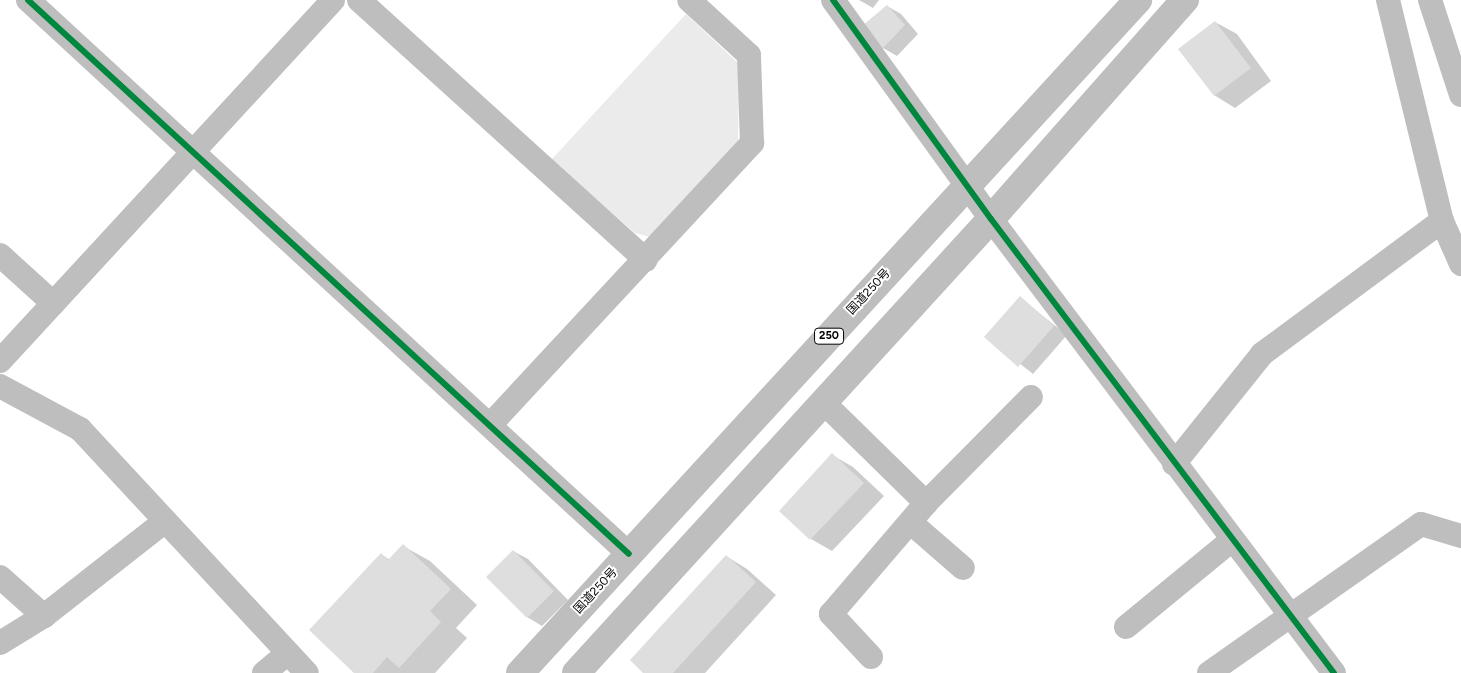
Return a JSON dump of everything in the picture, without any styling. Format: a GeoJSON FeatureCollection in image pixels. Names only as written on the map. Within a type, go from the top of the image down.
{"type":"FeatureCollection","features":[{"type":"Feature","properties":{"kind":"highway","name":"国道250号"},"geometry":{"type":"LineString","coordinates":[[520,673],[1138,0]]}},
{"type":"Feature","properties":{"kind":"highway"},"geometry":{"type":"LineString","coordinates":[[576,673],[991,219],[1185,0]]}},
{"type":"Feature","properties":{"kind":"street"},"geometry":{"type":"LineString","coordinates":[[0,361],[333,0]]}},
{"type":"Feature","properties":{"kind":"street"},"geometry":{"type":"LineString","coordinates":[[359,0],[646,260]]}},
{"type":"Feature","properties":{"kind":"street"},"geometry":{"type":"LineString","coordinates":[[492,424],[646,260],[752,142],[749,55],[689,0]]}},
{"type":"Feature","properties":{"kind":"street"},"geometry":{"type":"LineString","coordinates":[[833,0],[991,219],[1174,464],[1334,673]]}},
{"type":"Feature","properties":{"kind":"street"},"geometry":{"type":"LineString","coordinates":[[1388,0],[1442,221],[1461,264]]}},
{"type":"Feature","properties":{"kind":"street"},"geometry":{"type":"LineString","coordinates":[[1430,0],[1461,95]]}},
{"type":"Feature","properties":{"kind":"street"},"geometry":{"type":"LineString","coordinates":[[38,3],[194,151],[492,424],[630,554]]}},
{"type":"Feature","properties":{"kind":"street"},"geometry":{"type":"LineString","coordinates":[[1174,464],[1262,354],[1442,221]]}},
{"type":"Feature","properties":{"kind":"street"},"geometry":{"type":"LineString","coordinates":[[0,255],[53,303]]}},
{"type":"Feature","properties":{"kind":"street"},"geometry":{"type":"LineString","coordinates":[[0,386],[80,429],[164,522],[307,673]]}},
{"type":"Feature","properties":{"kind":"street"},"geometry":{"type":"LineString","coordinates":[[871,657],[831,614],[926,503],[1031,397]]}},
{"type":"Feature","properties":{"kind":"street"},"geometry":{"type":"LineString","coordinates":[[824,403],[926,503]]}},
{"type":"Feature","properties":{"kind":"street"},"geometry":{"type":"LineString","coordinates":[[0,643],[44,616],[164,522]]}},
{"type":"Feature","properties":{"kind":"street"},"geometry":{"type":"LineString","coordinates":[[910,522],[963,568]]}},
{"type":"Feature","properties":{"kind":"street"},"geometry":{"type":"LineString","coordinates":[[1209,673],[1421,524],[1461,536]]}},
{"type":"Feature","properties":{"kind":"street"},"geometry":{"type":"LineString","coordinates":[[1126,627],[1232,540]]}},
{"type":"Feature","properties":{"kind":"street"},"geometry":{"type":"LineString","coordinates":[[0,577],[44,616]]}},
{"type":"Feature","properties":{"kind":"street"},"geometry":{"type":"LineString","coordinates":[[264,673],[288,653]]}},
{"type":"Feature","properties":{"kind":"shaded area"},"geometry":{"type":"Polygon","coordinates":[[[686,14],[739,64],[738,141],[650,237],[635,233],[551,160],[686,14]]]}},
{"type":"Feature","properties":{"kind":"building"},"geometry":{"type":"Polygon","coordinates":[[[887,5],[905,25],[882,49],[862,26],[887,5]]]}},
{"type":"Feature","properties":{"kind":"building"},"geometry":{"type":"Polygon","coordinates":[[[1215,21],[1251,68],[1214,96],[1178,49],[1215,21]]]}},
{"type":"Feature","properties":{"kind":"building"},"geometry":{"type":"Polygon","coordinates":[[[1020,296],[1054,326],[1018,367],[984,337],[1020,296]]]}},
{"type":"Feature","properties":{"kind":"building"},"geometry":{"type":"Polygon","coordinates":[[[832,453],[864,483],[810,540],[779,511],[832,453]]]}},
{"type":"Feature","properties":{"kind":"building"},"geometry":{"type":"Polygon","coordinates":[[[403,544],[451,589],[430,611],[441,622],[399,668],[387,657],[373,673],[354,673],[309,630],[381,553],[388,560],[403,544]]]}},
{"type":"Feature","properties":{"kind":"building"},"geometry":{"type":"Polygon","coordinates":[[[513,550],[554,591],[527,618],[486,577],[513,550]]]}},
{"type":"Feature","properties":{"kind":"building"},"geometry":{"type":"Polygon","coordinates":[[[726,555],[756,582],[673,673],[643,673],[630,660],[726,555]]]}},
{"type":"Feature","properties":{"kind":"cycle path"},"geometry":{"type":"LineString","coordinates":[[28,0],[629,554]]}},
{"type":"Feature","properties":{"kind":"cycle path"},"geometry":{"type":"LineString","coordinates":[[833,0],[991,219],[1334,673]]}}]}
